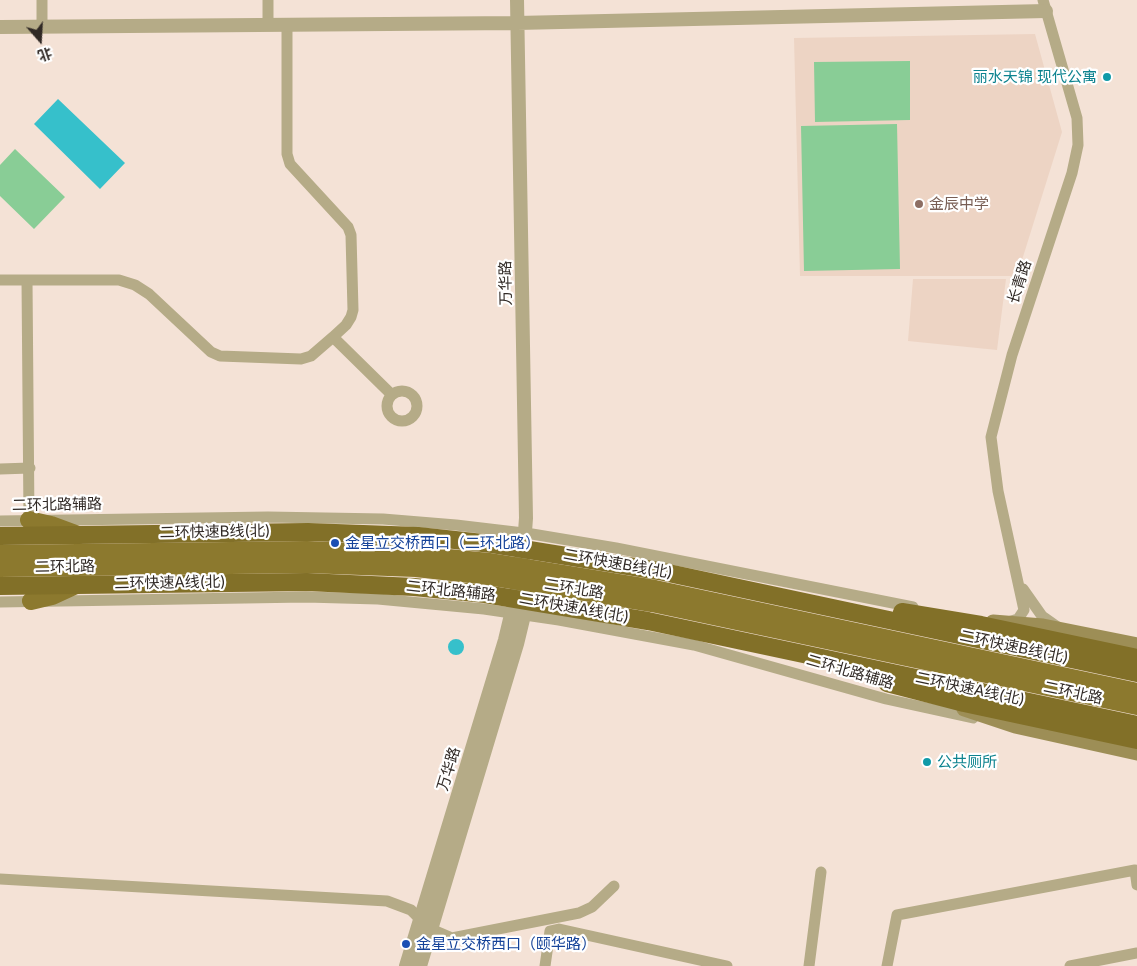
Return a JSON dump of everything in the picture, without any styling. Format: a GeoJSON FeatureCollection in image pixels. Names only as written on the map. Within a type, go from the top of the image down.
{"type":"FeatureCollection","features":[{"type":"Feature","properties":{"kind":"highway","name":"二环快速B线(北)"},"geometry":{"type":"LineString","coordinates":[[0,536],[308,532],[418,536],[492,544],[570,555],[761,593],[1137,673]]}},
{"type":"Feature","properties":{"kind":"highway","name":"二环快速A线(北)"},"geometry":{"type":"LineString","coordinates":[[0,586],[287,582],[414,587],[562,605],[750,642],[1137,725]]}},
{"type":"Feature","properties":{"kind":"highway"},"geometry":{"type":"LineString","coordinates":[[761,593],[952,620],[1137,658]]}},
{"type":"Feature","properties":{"kind":"highway"},"geometry":{"type":"LineString","coordinates":[[750,642],[964,703],[1137,740]]}},
{"type":"Feature","properties":{"kind":"main road"},"geometry":{"type":"LineString","coordinates":[[29,520],[51,525],[113,548],[136,559]]}},
{"type":"Feature","properties":{"kind":"main road","name":"二环北路"},"geometry":{"type":"LineString","coordinates":[[0,568],[136,559],[345,551],[417,554],[525,576],[610,580],[756,618],[875,643],[1137,692]]}},
{"type":"Feature","properties":{"kind":"main road","name":"二环北路"},"geometry":{"type":"LineString","coordinates":[[0,554],[136,559]]}},
{"type":"Feature","properties":{"kind":"main road"},"geometry":{"type":"LineString","coordinates":[[31,601],[52,596],[136,559]]}},
{"type":"Feature","properties":{"kind":"main road"},"geometry":{"type":"LineString","coordinates":[[756,618],[804,618],[848,622],[1006,622],[1061,629],[1137,645]]}},
{"type":"Feature","properties":{"kind":"main road"},"geometry":{"type":"LineString","coordinates":[[756,618],[996,721],[1137,753]]}},
{"type":"Feature","properties":{"kind":"main road","name":"二环北路"},"geometry":{"type":"LineString","coordinates":[[875,643],[1137,706]]}},
{"type":"Feature","properties":{"kind":"street"},"geometry":{"type":"LineString","coordinates":[[42,0],[42,26]]}},
{"type":"Feature","properties":{"kind":"street"},"geometry":{"type":"LineString","coordinates":[[268,0],[268,24]]}},
{"type":"Feature","properties":{"kind":"street","name":"万华路"},"geometry":{"type":"LineString","coordinates":[[420,966],[519,613],[525,576],[526,533],[518,0]]}},
{"type":"Feature","properties":{"kind":"street"},"geometry":{"type":"LineString","coordinates":[[0,27],[517,23],[1045,6]]}},
{"type":"Feature","properties":{"kind":"street","name":"长青路"},"geometry":{"type":"LineString","coordinates":[[1018,576],[998,491],[991,437],[1012,355],[1072,173],[1078,145],[1077,118],[1045,6]]}},
{"type":"Feature","properties":{"kind":"street"},"geometry":{"type":"LineString","coordinates":[[0,280],[119,280],[135,285],[149,294],[211,352],[220,356],[301,359],[311,356],[333,337],[346,325],[351,318],[353,310],[350,235],[348,227],[290,164],[287,154],[287,24]]}},
{"type":"Feature","properties":{"kind":"street"},"geometry":{"type":"LineString","coordinates":[[27,280],[29,520]]}},
{"type":"Feature","properties":{"kind":"street"},"geometry":{"type":"LineString","coordinates":[[333,337],[392,395]]}},
{"type":"Feature","properties":{"kind":"street"},"geometry":{"type":"LineString","coordinates":[[0,469],[30,468]]}},
{"type":"Feature","properties":{"kind":"street","name":"二环北路辅路"},"geometry":{"type":"LineString","coordinates":[[0,521],[336,518],[419,522],[526,533],[616,548],[908,606],[1006,622]]}},
{"type":"Feature","properties":{"kind":"street"},"geometry":{"type":"LineString","coordinates":[[1006,622],[1018,619],[1024,610],[1018,576]]}},
{"type":"Feature","properties":{"kind":"street"},"geometry":{"type":"LineString","coordinates":[[1018,576],[1025,593],[1042,616],[1061,629]]}},
{"type":"Feature","properties":{"kind":"street","name":"二环北路辅路"},"geometry":{"type":"LineString","coordinates":[[0,602],[325,598],[413,602],[519,613],[710,649],[899,702],[1036,731]]}},
{"type":"Feature","properties":{"kind":"street","name":"万华路"},"geometry":{"type":"LineString","coordinates":[[406,966],[519,613]]}},
{"type":"Feature","properties":{"kind":"street"},"geometry":{"type":"LineString","coordinates":[[887,966],[897,915],[1134,870],[1137,885]]}},
{"type":"Feature","properties":{"kind":"street"},"geometry":{"type":"LineString","coordinates":[[809,966],[821,872]]}},
{"type":"Feature","properties":{"kind":"street"},"geometry":{"type":"LineString","coordinates":[[0,879],[387,901],[411,910],[430,930],[452,938],[579,913],[592,907],[614,886]]}},
{"type":"Feature","properties":{"kind":"street"},"geometry":{"type":"LineString","coordinates":[[545,966],[550,932],[559,929],[727,966]]}},
{"type":"Feature","properties":{"kind":"street"},"geometry":{"type":"LineString","coordinates":[[1070,966],[1137,954]]}},
{"type":"Feature","properties":{"kind":"shaded area","name":"金辰中学"},"geometry":{"type":"Polygon","coordinates":[[[1035,34],[1062,132],[1017,276],[800,276],[794,38],[1035,34]]]}},
{"type":"Feature","properties":{"kind":"shaded area"},"geometry":{"type":"Polygon","coordinates":[[[913,279],[1006,279],[997,350],[908,341],[913,279]]]}},
{"type":"Feature","properties":{"kind":"green space"},"geometry":{"type":"Polygon","coordinates":[[[910,61],[910,120],[815,122],[814,62],[910,61]]]}},
{"type":"Feature","properties":{"kind":"green space"},"geometry":{"type":"Polygon","coordinates":[[[897,124],[900,269],[804,271],[801,126],[897,124]]]}},
{"type":"Feature","properties":{"kind":"green space"},"geometry":{"type":"Polygon","coordinates":[[[15,149],[65,197],[34,229],[0,196],[0,165],[15,149]]]}},
{"type":"Feature","properties":{"kind":"water"},"geometry":{"type":"Polygon","coordinates":[[[58,99],[125,163],[100,189],[34,124],[58,99]]]}},
{"type":"Feature","properties":{"kind":"water"},"geometry":{"type":"Polygon","coordinates":[[[456,639],[464,647],[456,655],[448,647],[456,639]]]}},
{"type":"Feature","properties":{"kind":"place","name":"丽水天锦 现代公寓"},"geometry":{"type":"Point","coordinates":[1107,77]}},
{"type":"Feature","properties":{"kind":"place","name":"金辰中学"},"geometry":{"type":"Point","coordinates":[919,204]}},
{"type":"Feature","properties":{"kind":"place","name":"金星立交桥西口（二环北路）"},"geometry":{"type":"Point","coordinates":[335,543]}},
{"type":"Feature","properties":{"kind":"place","name":"公共厕所"},"geometry":{"type":"Point","coordinates":[927,762]}},
{"type":"Feature","properties":{"kind":"place","name":"金星立交桥西口（颐华路）"},"geometry":{"type":"Point","coordinates":[406,944]}}]}
